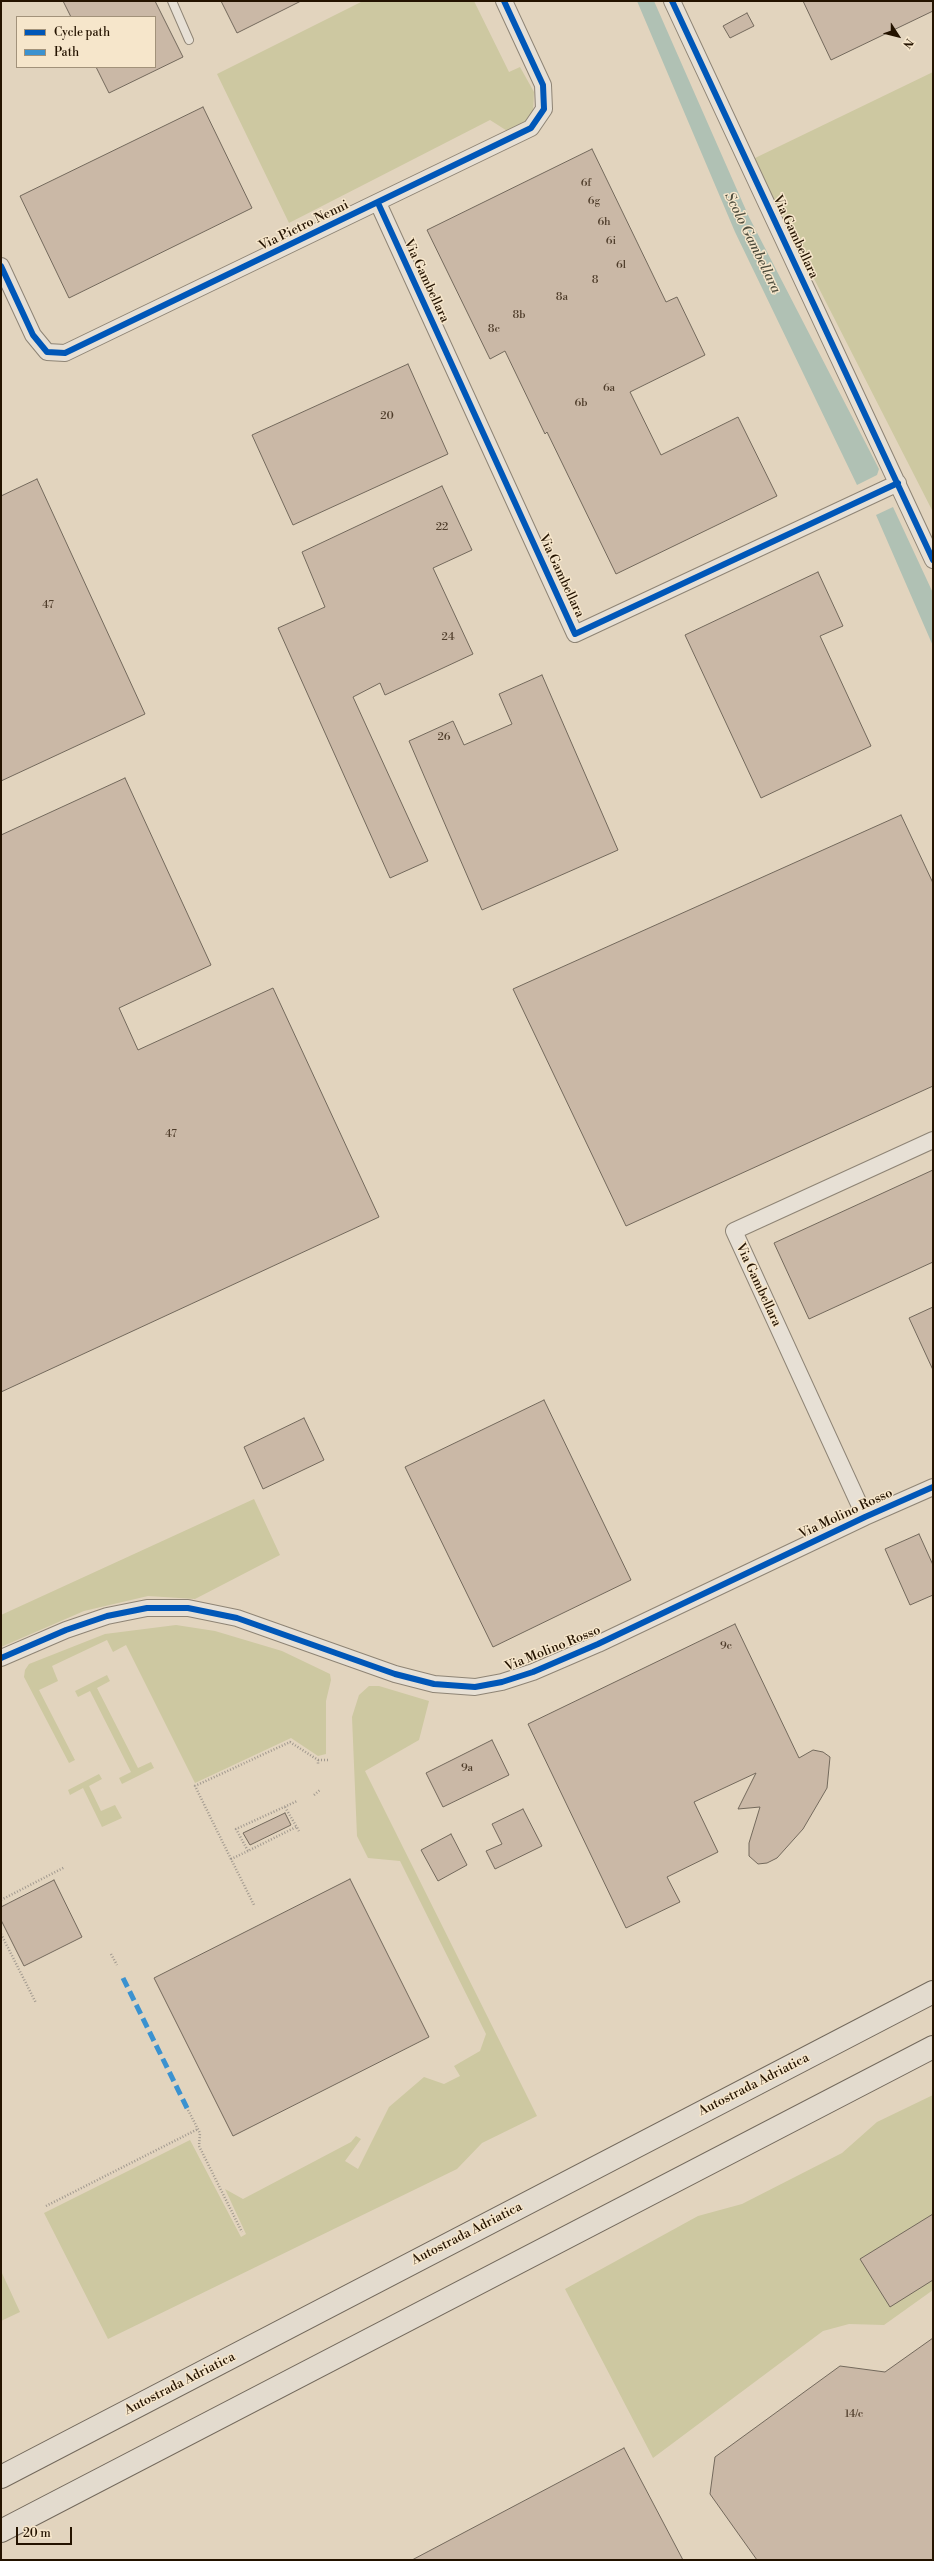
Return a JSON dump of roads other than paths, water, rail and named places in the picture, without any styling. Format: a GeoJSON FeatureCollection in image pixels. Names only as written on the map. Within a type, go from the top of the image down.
{"type":"FeatureCollection","features":[{"type":"Feature","properties":{"kind":"highway","name":"Autostrada Adriatica"},"geometry":{"type":"LineString","coordinates":[[1,2477],[933,1992]]}},
{"type":"Feature","properties":{"kind":"highway"},"geometry":{"type":"LineString","coordinates":[[1,2531],[933,2047]]}},
{"type":"Feature","properties":{"kind":"street","name":"Via Pietro Nenni"},"geometry":{"type":"LineString","coordinates":[[1,266],[33,335],[47,352],[65,353],[531,128],[544,109],[543,85],[504,1]]}},
{"type":"Feature","properties":{"kind":"street","name":"Via Gambellara"},"geometry":{"type":"LineString","coordinates":[[672,1],[933,560]]}},
{"type":"Feature","properties":{"kind":"street","name":"Via Gambellara"},"geometry":{"type":"LineString","coordinates":[[378,203],[575,634],[898,483]]}},
{"type":"Feature","properties":{"kind":"street","name":"Via Gambellara"},"geometry":{"type":"LineString","coordinates":[[865,1516],[734,1232],[933,1140]]}},
{"type":"Feature","properties":{"kind":"street","name":"Via Molino Rosso"},"geometry":{"type":"LineString","coordinates":[[1,1658],[66,1630],[107,1616],[147,1608],[188,1608],[237,1618],[395,1674],[434,1684],[475,1686],[488,1684],[533,1672],[598,1644],[865,1516],[933,1487]]}},
{"type":"Feature","properties":{"kind":"lane"},"geometry":{"type":"LineString","coordinates":[[172,1],[189,40]]}},
{"type":"Feature","properties":{"kind":"water","name":"Scolo Gambellara"},"geometry":{"type":"Polygon","coordinates":[[[637,1],[654,1],[749,217],[879,469],[877,475],[857,485],[735,232],[637,1]]]}},
{"type":"Feature","properties":{"kind":"water"},"geometry":{"type":"Polygon","coordinates":[[[893,507],[933,593],[933,646],[876,515],[893,507]]]}}]}
